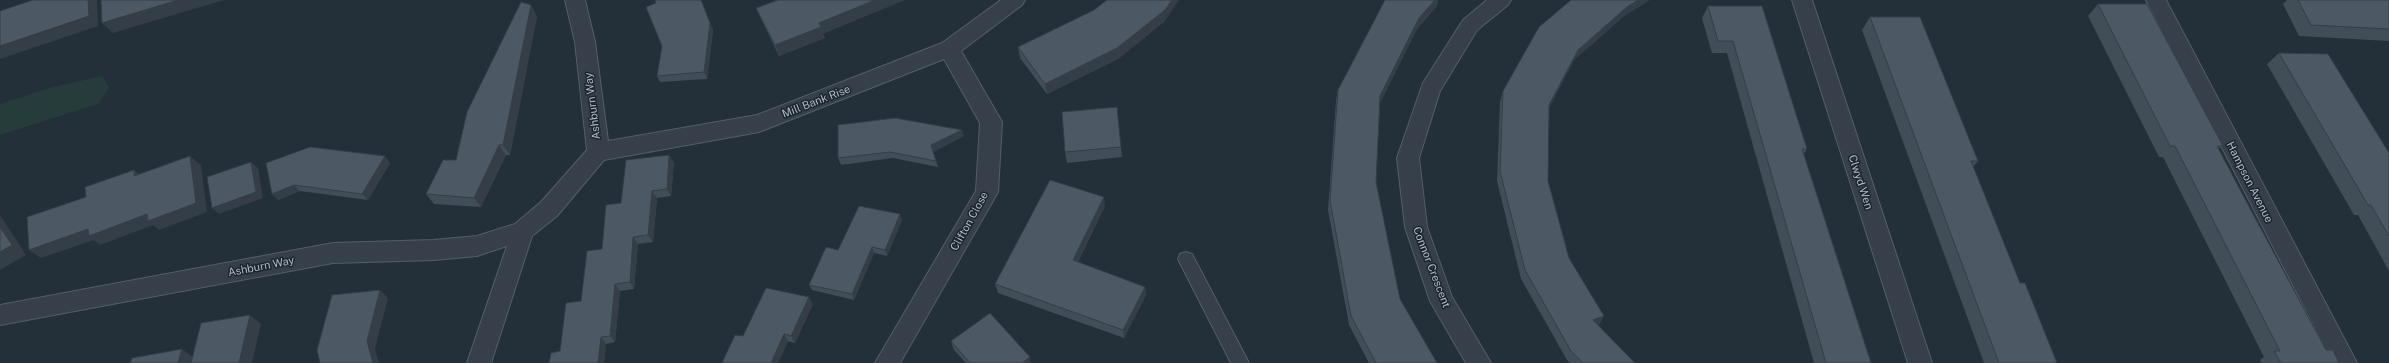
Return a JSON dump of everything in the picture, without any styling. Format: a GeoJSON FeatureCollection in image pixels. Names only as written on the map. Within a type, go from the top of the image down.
{"type":"FeatureCollection","features":[{"type":"Feature","properties":{"kind":"street","name":"Ashburn Way"},"geometry":{"type":"LineString","coordinates":[[0,315],[333,253],[434,250],[477,246],[523,231],[549,209],[598,152],[585,42],[575,0]]}},
{"type":"Feature","properties":{"kind":"street","name":"Mill Bank Rise"},"geometry":{"type":"LineString","coordinates":[[598,152],[759,123],[949,49],[1015,0]]}},
{"type":"Feature","properties":{"kind":"street","name":"Connor Crescent"},"geometry":{"type":"LineString","coordinates":[[1480,363],[1442,301],[1416,226],[1408,158],[1430,89],[1470,25],[1501,0]]}},
{"type":"Feature","properties":{"kind":"street","name":"Clwyd Wen"},"geometry":{"type":"LineString","coordinates":[[1802,0],[1920,363]]}},
{"type":"Feature","properties":{"kind":"street","name":"Hampson Avenue"},"geometry":{"type":"LineString","coordinates":[[2156,0],[2345,363]]}},
{"type":"Feature","properties":{"kind":"street","name":"Clifton Close"},"geometry":{"type":"LineString","coordinates":[[887,363],[988,192],[992,122],[949,49]]}},
{"type":"Feature","properties":{"kind":"street"},"geometry":{"type":"LineString","coordinates":[[479,363],[523,231]]}},
{"type":"Feature","properties":{"kind":"lane"},"geometry":{"type":"LineString","coordinates":[[1186,259],[1240,363]]}},
{"type":"Feature","properties":{"kind":"green space"},"geometry":{"type":"Polygon","coordinates":[[[102,76],[109,88],[98,104],[0,135],[0,104],[49,88],[102,76]]]}},
{"type":"Feature","properties":{"kind":"building"},"geometry":{"type":"Polygon","coordinates":[[[33,0],[88,0],[89,16],[0,46],[0,11],[33,0]]]}},
{"type":"Feature","properties":{"kind":"building"},"geometry":{"type":"Polygon","coordinates":[[[101,0],[178,0],[102,23],[101,0]]]}},
{"type":"Feature","properties":{"kind":"building"},"geometry":{"type":"Polygon","coordinates":[[[655,0],[701,0],[710,23],[704,72],[657,76],[662,46],[646,7],[656,3],[655,0]]]}},
{"type":"Feature","properties":{"kind":"building"},"geometry":{"type":"Polygon","coordinates":[[[778,0],[875,0],[819,23],[821,27],[775,45],[756,8],[778,0]]]}},
{"type":"Feature","properties":{"kind":"building"},"geometry":{"type":"Polygon","coordinates":[[[1107,0],[1172,0],[1165,10],[1117,48],[1045,84],[1018,47],[1094,10],[1107,0]]]}},
{"type":"Feature","properties":{"kind":"building"},"geometry":{"type":"Polygon","coordinates":[[[1385,0],[1435,0],[1419,18],[1380,96],[1376,182],[1400,299],[1437,363],[1376,363],[1351,316],[1330,200],[1338,90],[1385,0]]]}},
{"type":"Feature","properties":{"kind":"building"},"geometry":{"type":"Polygon","coordinates":[[[1571,0],[1638,0],[1627,7],[1578,50],[1549,105],[1548,181],[1569,258],[1604,316],[1593,320],[1635,363],[1583,363],[1571,351],[1525,270],[1500,171],[1503,91],[1539,27],[1571,0]]]}},
{"type":"Feature","properties":{"kind":"building"},"geometry":{"type":"Polygon","coordinates":[[[2298,0],[2389,0],[2389,29],[2311,25],[2298,0]]]}},
{"type":"Feature","properties":{"kind":"building"},"geometry":{"type":"Polygon","coordinates":[[[521,2],[531,5],[503,145],[499,145],[474,198],[426,194],[443,160],[456,160],[467,112],[521,2]]]}},
{"type":"Feature","properties":{"kind":"building"},"geometry":{"type":"Polygon","coordinates":[[[2098,4],[2147,4],[2223,146],[2217,146],[2253,214],[2326,350],[2333,350],[2339,363],[2281,363],[2274,351],[2280,351],[2175,146],[2170,146],[2098,4]]]}},
{"type":"Feature","properties":{"kind":"building"},"geometry":{"type":"Polygon","coordinates":[[[1708,6],[1762,6],[1807,149],[1802,149],[1871,363],[1826,363],[1733,41],[1718,41],[1708,6]]]}},
{"type":"Feature","properties":{"kind":"building"},"geometry":{"type":"Polygon","coordinates":[[[1870,17],[1920,17],[1978,161],[1971,161],[2020,283],[2025,283],[2057,363],[1999,363],[1870,17]]]}},
{"type":"Feature","properties":{"kind":"building"},"geometry":{"type":"Polygon","coordinates":[[[2279,53],[2328,54],[2389,153],[2389,236],[2371,205],[2368,205],[2279,53]]]}},
{"type":"Feature","properties":{"kind":"building"},"geometry":{"type":"Polygon","coordinates":[[[1117,107],[1121,147],[1065,152],[1062,112],[1117,107]]]}},
{"type":"Feature","properties":{"kind":"building"},"geometry":{"type":"Polygon","coordinates":[[[895,118],[962,130],[931,145],[936,161],[890,152],[838,158],[838,125],[895,118]]]}},
{"type":"Feature","properties":{"kind":"building"},"geometry":{"type":"Polygon","coordinates":[[[310,147],[385,156],[362,194],[294,185],[272,194],[266,163],[310,147]]]}},
{"type":"Feature","properties":{"kind":"building"},"geometry":{"type":"Polygon","coordinates":[[[669,155],[667,189],[652,191],[648,235],[633,237],[630,282],[615,284],[610,336],[601,337],[598,363],[549,363],[551,353],[560,351],[566,303],[581,301],[587,251],[602,249],[606,205],[621,203],[626,160],[669,155]]]}},
{"type":"Feature","properties":{"kind":"building"},"geometry":{"type":"Polygon","coordinates":[[[190,156],[196,203],[148,221],[147,214],[89,236],[88,229],[29,250],[27,217],[86,197],[85,187],[134,170],[134,176],[190,156]]]}},
{"type":"Feature","properties":{"kind":"building"},"geometry":{"type":"Polygon","coordinates":[[[251,162],[256,192],[212,208],[207,177],[251,162]]]}},
{"type":"Feature","properties":{"kind":"building"},"geometry":{"type":"Polygon","coordinates":[[[1050,180],[1104,197],[1073,260],[1145,287],[1123,330],[995,284],[1050,180]]]}},
{"type":"Feature","properties":{"kind":"building"},"geometry":{"type":"Polygon","coordinates":[[[859,206],[900,214],[885,250],[872,247],[852,294],[809,285],[826,247],[838,250],[859,206]]]}},
{"type":"Feature","properties":{"kind":"building"},"geometry":{"type":"Polygon","coordinates":[[[0,227],[12,245],[0,252],[0,227]]]}},
{"type":"Feature","properties":{"kind":"building"},"geometry":{"type":"Polygon","coordinates":[[[766,288],[809,297],[791,336],[784,334],[771,363],[722,363],[735,335],[743,336],[766,288]]]}},
{"type":"Feature","properties":{"kind":"building"},"geometry":{"type":"Polygon","coordinates":[[[380,290],[367,341],[373,363],[320,363],[317,350],[332,295],[380,290]]]}},
{"type":"Feature","properties":{"kind":"building"},"geometry":{"type":"Polygon","coordinates":[[[990,313],[1030,357],[1022,363],[970,363],[951,341],[990,313]]]}},
{"type":"Feature","properties":{"kind":"building"},"geometry":{"type":"Polygon","coordinates":[[[250,315],[239,363],[191,363],[201,323],[250,315]]]}},
{"type":"Feature","properties":{"kind":"building"},"geometry":{"type":"Polygon","coordinates":[[[182,349],[178,363],[130,363],[132,358],[182,349]]]}}]}
